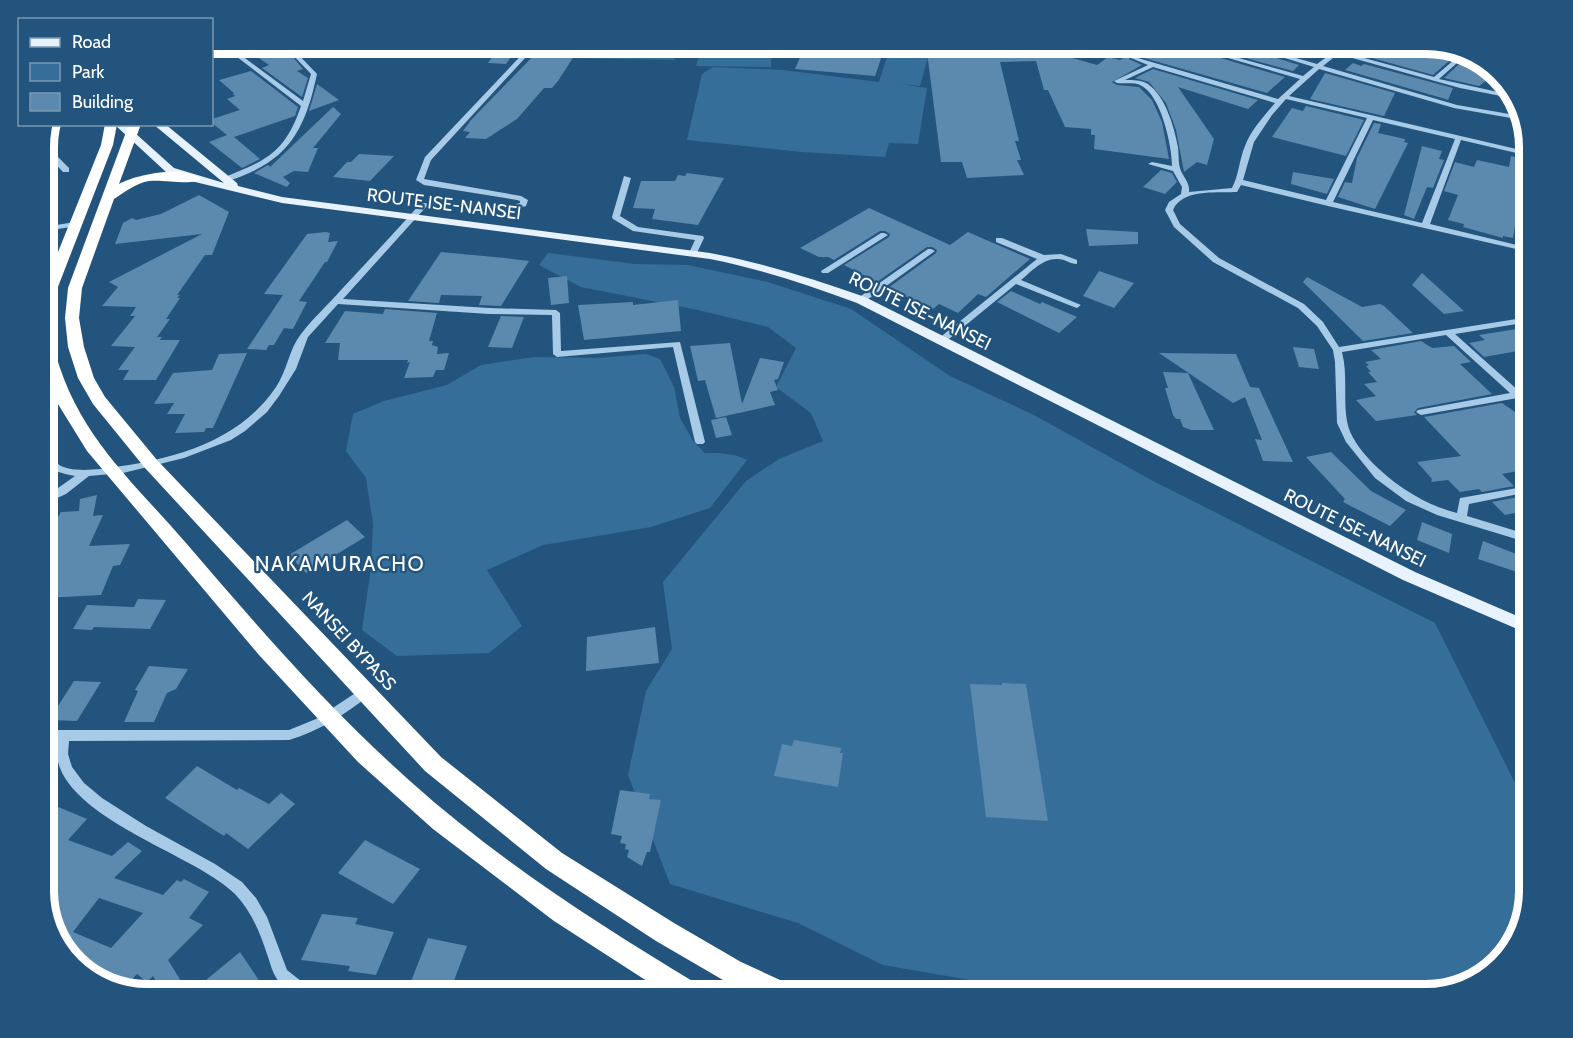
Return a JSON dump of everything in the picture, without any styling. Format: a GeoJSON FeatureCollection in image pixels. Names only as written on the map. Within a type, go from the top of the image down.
{"type":"FeatureCollection","features":[{"type":"Feature","properties":{"kind":"highway"},"geometry":{"type":"LineString","coordinates":[[54,279],[107,145],[111,126]]}},
{"type":"Feature","properties":{"kind":"highway","name":"NANSEI BYPASS"},"geometry":{"type":"LineString","coordinates":[[128,129],[110,196],[75,288],[74,335],[80,363],[99,400],[151,464],[433,764],[554,861],[665,932],[732,971],[760,984]]}},
{"type":"Feature","properties":{"kind":"highway"},"geometry":{"type":"LineString","coordinates":[[110,196],[122,186],[143,177],[167,176],[195,179]]}},
{"type":"Feature","properties":{"kind":"highway"},"geometry":{"type":"LineString","coordinates":[[54,383],[74,422],[113,471],[259,641],[330,718],[405,790],[480,853],[552,905],[674,984]]}},
{"type":"Feature","properties":{"kind":"main road","name":"ROUTE ISE-NANSEI"},"geometry":{"type":"LineString","coordinates":[[160,126],[225,180],[243,190]]}},
{"type":"Feature","properties":{"kind":"main road","name":"ROUTE ISE-NANSEI"},"geometry":{"type":"LineString","coordinates":[[128,129],[170,170],[195,179],[293,202],[693,254],[750,263],[777,270],[861,300],[1409,576],[1519,623]]}},
{"type":"Feature","properties":{"kind":"street"},"geometry":{"type":"LineString","coordinates":[[237,54],[304,105]]}},
{"type":"Feature","properties":{"kind":"street"},"geometry":{"type":"LineString","coordinates":[[225,180],[263,162],[286,146],[291,138],[309,96],[314,75],[295,54]]}},
{"type":"Feature","properties":{"kind":"street"},"geometry":{"type":"LineString","coordinates":[[54,467],[73,473],[113,471],[151,464],[213,446],[242,429],[282,386],[291,369],[296,349],[304,336],[424,205],[511,208],[523,204],[524,200],[424,183],[420,180],[420,175],[428,159],[526,54]]}},
{"type":"Feature","properties":{"kind":"street"},"geometry":{"type":"LineString","coordinates":[[1219,54],[1304,78]]}},
{"type":"Feature","properties":{"kind":"street"},"geometry":{"type":"LineString","coordinates":[[1277,54],[1456,107],[1514,117]]}},
{"type":"Feature","properties":{"kind":"street"},"geometry":{"type":"LineString","coordinates":[[1333,54],[1304,78],[1258,129],[1247,148],[1240,182],[1234,190],[1185,194],[1172,202],[1169,210],[1186,233],[1226,267],[1301,306],[1320,324],[1337,350],[1342,378],[1342,423],[1349,440],[1362,457],[1395,487],[1419,502],[1461,519],[1519,536]]}},
{"type":"Feature","properties":{"kind":"street"},"geometry":{"type":"LineString","coordinates":[[1343,54],[1434,80],[1502,94]]}},
{"type":"Feature","properties":{"kind":"street"},"geometry":{"type":"LineString","coordinates":[[1133,57],[1153,65],[1283,100],[1371,117],[1519,151]]}},
{"type":"Feature","properties":{"kind":"street"},"geometry":{"type":"LineString","coordinates":[[1434,80],[1458,60]]}},
{"type":"Feature","properties":{"kind":"street"},"geometry":{"type":"LineString","coordinates":[[1153,65],[1117,81],[1146,86],[1154,95],[1172,137],[1176,169],[1186,187],[1185,194]]}},
{"type":"Feature","properties":{"kind":"street"},"geometry":{"type":"LineString","coordinates":[[1328,204],[1371,117]]}},
{"type":"Feature","properties":{"kind":"street"},"geometry":{"type":"LineString","coordinates":[[1425,226],[1459,137]]}},
{"type":"Feature","properties":{"kind":"street"},"geometry":{"type":"LineString","coordinates":[[54,158],[66,170]]}},
{"type":"Feature","properties":{"kind":"street"},"geometry":{"type":"LineString","coordinates":[[1152,164],[1176,169]]}},
{"type":"Feature","properties":{"kind":"street"},"geometry":{"type":"LineString","coordinates":[[627,178],[616,217],[636,229],[700,238],[693,254]]}},
{"type":"Feature","properties":{"kind":"street"},"geometry":{"type":"LineString","coordinates":[[1240,182],[1519,247]]}},
{"type":"Feature","properties":{"kind":"street"},"geometry":{"type":"LineString","coordinates":[[54,227],[75,224]]}},
{"type":"Feature","properties":{"kind":"street"},"geometry":{"type":"LineString","coordinates":[[825,271],[884,234]]}},
{"type":"Feature","properties":{"kind":"street"},"geometry":{"type":"LineString","coordinates":[[999,240],[1043,258],[1061,256],[1074,262]]}},
{"type":"Feature","properties":{"kind":"street"},"geometry":{"type":"LineString","coordinates":[[861,300],[931,251]]}},
{"type":"Feature","properties":{"kind":"street"},"geometry":{"type":"LineString","coordinates":[[941,341],[1043,258]]}},
{"type":"Feature","properties":{"kind":"street"},"geometry":{"type":"LineString","coordinates":[[1015,281],[1077,305]]}},
{"type":"Feature","properties":{"kind":"street"},"geometry":{"type":"LineString","coordinates":[[336,301],[556,313],[557,354],[677,344],[700,442]]}},
{"type":"Feature","properties":{"kind":"street"},"geometry":{"type":"LineString","coordinates":[[1337,350],[1519,321]]}},
{"type":"Feature","properties":{"kind":"street"},"geometry":{"type":"LineString","coordinates":[[1448,332],[1518,396]]}},
{"type":"Feature","properties":{"kind":"street"},"geometry":{"type":"LineString","coordinates":[[1421,412],[1518,396]]}},
{"type":"Feature","properties":{"kind":"street"},"geometry":{"type":"LineString","coordinates":[[54,495],[85,473]]}},
{"type":"Feature","properties":{"kind":"street"},"geometry":{"type":"LineString","coordinates":[[1461,519],[1464,501],[1519,491]]}},
{"type":"Feature","properties":{"kind":"street"},"geometry":{"type":"LineString","coordinates":[[54,736],[289,735],[309,730],[366,692]]}},
{"type":"Feature","properties":{"kind":"street"},"geometry":{"type":"LineString","coordinates":[[64,736],[63,761],[66,770],[79,787],[104,807],[232,882],[249,898],[266,930],[283,976],[293,984]]}},
{"type":"Feature","properties":{"kind":"green space"},"geometry":{"type":"Polygon","coordinates":[[[568,54],[676,54],[674,60],[567,58],[568,54]]]}},
{"type":"Feature","properties":{"kind":"green space"},"geometry":{"type":"Polygon","coordinates":[[[700,54],[772,54],[771,67],[696,66],[700,54]]]}},
{"type":"Feature","properties":{"kind":"green space"},"geometry":{"type":"Polygon","coordinates":[[[888,54],[928,57],[920,86],[899,84],[927,88],[918,144],[889,143],[885,157],[802,152],[687,140],[702,74],[713,67],[783,70],[879,82],[888,54]]]}},
{"type":"Feature","properties":{"kind":"green space"},"geometry":{"type":"Polygon","coordinates":[[[548,253],[635,264],[688,265],[768,282],[851,309],[950,376],[1034,415],[1153,481],[1435,623],[1519,791],[1518,903],[1512,927],[1503,943],[1487,961],[1467,974],[1450,981],[1426,984],[993,984],[883,965],[798,923],[670,884],[628,775],[646,691],[672,649],[663,582],[746,481],[779,459],[823,441],[811,413],[776,387],[796,348],[768,327],[698,310],[581,287],[539,265],[548,253]]]}},
{"type":"Feature","properties":{"kind":"green space"},"geometry":{"type":"Polygon","coordinates":[[[646,354],[660,359],[674,387],[680,418],[693,441],[705,453],[721,453],[747,460],[710,508],[651,527],[543,545],[487,570],[522,626],[489,653],[397,656],[362,630],[371,568],[373,524],[366,478],[346,451],[353,414],[384,401],[447,385],[481,365],[534,357],[596,358],[646,354]]]}},
{"type":"Feature","properties":{"kind":"building"},"geometry":{"type":"Polygon","coordinates":[[[253,54],[290,54],[303,69],[297,71],[308,78],[302,97],[262,68],[269,65],[253,54]]]}},
{"type":"Feature","properties":{"kind":"building"},"geometry":{"type":"Polygon","coordinates":[[[494,54],[513,54],[506,64],[488,63],[494,54]]]}},
{"type":"Feature","properties":{"kind":"building"},"geometry":{"type":"Polygon","coordinates":[[[535,54],[575,54],[552,88],[544,88],[517,119],[486,139],[465,138],[470,132],[463,131],[535,54]]]}},
{"type":"Feature","properties":{"kind":"building"},"geometry":{"type":"Polygon","coordinates":[[[802,54],[883,54],[875,76],[795,69],[802,54]]]}},
{"type":"Feature","properties":{"kind":"building"},"geometry":{"type":"Polygon","coordinates":[[[927,54],[1062,55],[1097,65],[1108,57],[1120,60],[1130,54],[1129,59],[1142,65],[1112,82],[1117,85],[1139,87],[1152,100],[1162,122],[1169,159],[1094,149],[1095,135],[1091,135],[1091,129],[1065,127],[1048,90],[1044,90],[1036,61],[1000,62],[1019,141],[1015,141],[1021,160],[1017,160],[1024,175],[967,178],[962,162],[941,162],[927,54]]]}},
{"type":"Feature","properties":{"kind":"building"},"geometry":{"type":"Polygon","coordinates":[[[1130,54],[1207,54],[1285,77],[1267,93],[1130,54]]]}},
{"type":"Feature","properties":{"kind":"building"},"geometry":{"type":"Polygon","coordinates":[[[1231,54],[1264,54],[1299,65],[1293,71],[1231,54]]]}},
{"type":"Feature","properties":{"kind":"building"},"geometry":{"type":"Polygon","coordinates":[[[1377,54],[1426,54],[1452,58],[1433,75],[1372,58],[1377,54]]]}},
{"type":"Feature","properties":{"kind":"building"},"geometry":{"type":"Polygon","coordinates":[[[1462,62],[1489,79],[1479,86],[1444,78],[1462,62]]]}},
{"type":"Feature","properties":{"kind":"building"},"geometry":{"type":"Polygon","coordinates":[[[1353,63],[1453,88],[1448,100],[1345,70],[1353,63]]]}},
{"type":"Feature","properties":{"kind":"building"},"geometry":{"type":"Polygon","coordinates":[[[1153,69],[1258,100],[1248,109],[1178,87],[1214,139],[1207,165],[1197,162],[1184,172],[1176,130],[1166,103],[1149,82],[1135,78],[1153,69]]]}},
{"type":"Feature","properties":{"kind":"building"},"geometry":{"type":"Polygon","coordinates":[[[251,71],[298,107],[295,116],[234,137],[260,159],[242,168],[209,142],[227,135],[213,124],[213,119],[240,110],[227,99],[235,96],[234,93],[219,80],[251,71]]]}},
{"type":"Feature","properties":{"kind":"building"},"geometry":{"type":"Polygon","coordinates":[[[1325,73],[1395,93],[1384,116],[1310,99],[1325,73]]]}},
{"type":"Feature","properties":{"kind":"building"},"geometry":{"type":"Polygon","coordinates":[[[317,84],[339,100],[309,111],[317,84]]]}},
{"type":"Feature","properties":{"kind":"building"},"geometry":{"type":"Polygon","coordinates":[[[1306,106],[1364,120],[1346,156],[1272,137],[1292,108],[1303,111],[1306,106]]]}},
{"type":"Feature","properties":{"kind":"building"},"geometry":{"type":"Polygon","coordinates":[[[333,107],[341,114],[313,148],[318,148],[308,172],[294,171],[283,177],[290,183],[287,187],[254,173],[268,165],[270,167],[333,107]]]}},
{"type":"Feature","properties":{"kind":"building"},"geometry":{"type":"Polygon","coordinates":[[[1374,123],[1381,124],[1378,133],[1405,139],[1404,142],[1408,143],[1375,209],[1338,197],[1345,182],[1352,183],[1357,158],[1374,123]]]}},
{"type":"Feature","properties":{"kind":"building"},"geometry":{"type":"Polygon","coordinates":[[[1422,146],[1442,151],[1439,159],[1444,160],[1433,188],[1427,187],[1414,219],[1404,215],[1422,146]]]}},
{"type":"Feature","properties":{"kind":"building"},"geometry":{"type":"Polygon","coordinates":[[[359,154],[394,156],[370,181],[333,177],[347,162],[351,162],[359,154]]]}},
{"type":"Feature","properties":{"kind":"building"},"geometry":{"type":"Polygon","coordinates":[[[1511,156],[1519,158],[1519,203],[1513,238],[1503,236],[1503,238],[1463,227],[1464,224],[1448,220],[1458,195],[1444,191],[1455,162],[1474,167],[1477,160],[1509,167],[1511,156]]]}},
{"type":"Feature","properties":{"kind":"building"},"geometry":{"type":"Polygon","coordinates":[[[1161,170],[1172,173],[1177,182],[1165,194],[1143,187],[1161,170]]]}},
{"type":"Feature","properties":{"kind":"building"},"geometry":{"type":"Polygon","coordinates":[[[1293,172],[1334,179],[1327,194],[1291,184],[1293,172]]]}},
{"type":"Feature","properties":{"kind":"building"},"geometry":{"type":"Polygon","coordinates":[[[687,173],[724,178],[698,225],[652,219],[655,209],[633,208],[641,181],[675,181],[678,175],[685,176],[687,173]]]}},
{"type":"Feature","properties":{"kind":"building"},"geometry":{"type":"Polygon","coordinates":[[[199,195],[229,212],[212,255],[205,255],[177,295],[180,295],[177,298],[180,298],[166,319],[170,319],[157,337],[162,337],[160,340],[180,340],[156,380],[123,380],[129,370],[118,370],[135,347],[111,346],[135,316],[130,316],[136,307],[102,306],[118,287],[109,282],[202,234],[115,244],[123,223],[132,218],[136,220],[161,214],[199,195]]]}},
{"type":"Feature","properties":{"kind":"building"},"geometry":{"type":"Polygon","coordinates":[[[869,208],[950,245],[968,232],[1030,259],[986,297],[978,294],[958,313],[939,304],[933,309],[888,288],[936,253],[937,250],[932,247],[927,247],[877,282],[844,265],[889,237],[890,234],[885,231],[880,231],[834,260],[819,257],[800,248],[869,208]]]}},
{"type":"Feature","properties":{"kind":"building"},"geometry":{"type":"Polygon","coordinates":[[[1086,229],[1138,232],[1138,244],[1089,246],[1086,229]]]}},
{"type":"Feature","properties":{"kind":"building"},"geometry":{"type":"Polygon","coordinates":[[[330,233],[328,242],[338,241],[327,262],[299,301],[307,302],[293,329],[284,328],[274,345],[269,345],[266,350],[247,349],[283,295],[264,294],[307,234],[330,233]]]}},
{"type":"Feature","properties":{"kind":"building"},"geometry":{"type":"Polygon","coordinates":[[[441,252],[529,261],[501,306],[479,305],[482,296],[441,295],[439,303],[408,301],[441,252]]]}},
{"type":"Feature","properties":{"kind":"building"},"geometry":{"type":"Polygon","coordinates":[[[1099,271],[1134,283],[1114,308],[1083,296],[1099,271]]]}},
{"type":"Feature","properties":{"kind":"building"},"geometry":{"type":"Polygon","coordinates":[[[1422,273],[1464,311],[1444,314],[1412,285],[1422,273]]]}},
{"type":"Feature","properties":{"kind":"building"},"geometry":{"type":"Polygon","coordinates":[[[567,276],[569,303],[551,305],[548,278],[567,276]]]}},
{"type":"Feature","properties":{"kind":"building"},"geometry":{"type":"Polygon","coordinates":[[[1307,277],[1362,307],[1380,304],[1384,306],[1413,333],[1363,341],[1303,282],[1307,277]]]}},
{"type":"Feature","properties":{"kind":"building"},"geometry":{"type":"Polygon","coordinates":[[[1011,291],[1077,317],[1059,333],[997,302],[1011,291]]]}},
{"type":"Feature","properties":{"kind":"building"},"geometry":{"type":"Polygon","coordinates":[[[678,300],[681,331],[584,340],[578,305],[633,302],[633,305],[678,300]]]}},
{"type":"Feature","properties":{"kind":"building"},"geometry":{"type":"Polygon","coordinates":[[[385,309],[437,313],[429,341],[433,341],[432,345],[438,347],[437,354],[449,353],[444,370],[436,370],[433,377],[404,378],[410,362],[407,363],[408,360],[338,360],[340,343],[325,343],[345,311],[383,314],[385,309]]]}},
{"type":"Feature","properties":{"kind":"building"},"geometry":{"type":"Polygon","coordinates":[[[501,316],[524,317],[512,348],[488,347],[501,316]]]}},
{"type":"Feature","properties":{"kind":"building"},"geometry":{"type":"Polygon","coordinates":[[[1519,329],[1519,351],[1484,357],[1469,343],[1485,340],[1479,335],[1519,329]]]}},
{"type":"Feature","properties":{"kind":"building"},"geometry":{"type":"Polygon","coordinates":[[[1421,341],[1432,348],[1454,346],[1471,362],[1460,364],[1492,394],[1418,408],[1414,412],[1417,415],[1376,421],[1356,400],[1376,396],[1364,384],[1377,382],[1368,372],[1371,372],[1366,366],[1369,365],[1365,362],[1381,359],[1371,350],[1421,341]]]}},
{"type":"Feature","properties":{"kind":"building"},"geometry":{"type":"Polygon","coordinates":[[[730,343],[742,404],[760,358],[784,362],[778,379],[774,380],[778,390],[770,392],[775,405],[716,418],[705,380],[698,381],[690,346],[730,343]]]}},
{"type":"Feature","properties":{"kind":"building"},"geometry":{"type":"Polygon","coordinates":[[[1293,347],[1314,349],[1319,369],[1299,367],[1293,347]]]}},
{"type":"Feature","properties":{"kind":"building"},"geometry":{"type":"Polygon","coordinates":[[[247,353],[213,428],[206,428],[204,432],[175,433],[185,414],[167,414],[174,403],[154,404],[173,373],[212,370],[219,354],[247,353]]]}},
{"type":"Feature","properties":{"kind":"building"},"geometry":{"type":"Polygon","coordinates":[[[1159,353],[1236,354],[1250,387],[1259,388],[1293,462],[1263,461],[1255,439],[1262,440],[1245,397],[1233,403],[1159,353]]]}},
{"type":"Feature","properties":{"kind":"building"},"geometry":{"type":"Polygon","coordinates":[[[1163,372],[1188,373],[1214,430],[1191,430],[1183,427],[1180,419],[1176,419],[1173,415],[1163,372]]]}},
{"type":"Feature","properties":{"kind":"building"},"geometry":{"type":"Polygon","coordinates":[[[1502,403],[1519,415],[1519,471],[1502,474],[1514,486],[1482,492],[1479,489],[1460,492],[1448,480],[1431,482],[1432,479],[1417,462],[1461,456],[1424,417],[1502,403]]]}},
{"type":"Feature","properties":{"kind":"building"},"geometry":{"type":"Polygon","coordinates":[[[726,417],[732,435],[716,438],[711,420],[726,417]]]}},
{"type":"Feature","properties":{"kind":"building"},"geometry":{"type":"Polygon","coordinates":[[[1331,452],[1371,491],[1406,510],[1390,526],[1343,502],[1345,499],[1306,457],[1331,452]]]}},
{"type":"Feature","properties":{"kind":"building"},"geometry":{"type":"Polygon","coordinates":[[[97,495],[93,516],[103,515],[89,546],[130,544],[120,565],[113,566],[101,595],[54,597],[54,524],[61,512],[79,511],[80,499],[97,495]]]}},
{"type":"Feature","properties":{"kind":"building"},"geometry":{"type":"Polygon","coordinates":[[[1519,497],[1519,512],[1505,515],[1492,502],[1519,497]]]}},
{"type":"Feature","properties":{"kind":"building"},"geometry":{"type":"Polygon","coordinates":[[[347,520],[365,537],[306,573],[289,555],[347,520]]]}},
{"type":"Feature","properties":{"kind":"building"},"geometry":{"type":"Polygon","coordinates":[[[1422,522],[1452,534],[1449,553],[1417,540],[1422,522]]]}},
{"type":"Feature","properties":{"kind":"building"},"geometry":{"type":"Polygon","coordinates":[[[1483,541],[1519,555],[1519,573],[1478,559],[1483,541]]]}},
{"type":"Feature","properties":{"kind":"building"},"geometry":{"type":"Polygon","coordinates":[[[138,599],[166,600],[150,629],[94,627],[92,630],[73,629],[87,605],[134,607],[138,599]]]}},
{"type":"Feature","properties":{"kind":"building"},"geometry":{"type":"Polygon","coordinates":[[[655,627],[659,663],[586,671],[587,637],[655,627]]]}},
{"type":"Feature","properties":{"kind":"building"},"geometry":{"type":"Polygon","coordinates":[[[149,666],[188,669],[176,689],[167,693],[154,722],[124,722],[138,691],[135,690],[149,666]]]}},
{"type":"Feature","properties":{"kind":"building"},"geometry":{"type":"Polygon","coordinates":[[[74,681],[101,682],[77,721],[54,720],[54,712],[74,681]]]}},
{"type":"Feature","properties":{"kind":"building"},"geometry":{"type":"Polygon","coordinates":[[[1002,683],[1026,684],[1048,821],[986,817],[970,684],[1002,685],[1002,683]]]}},
{"type":"Feature","properties":{"kind":"building"},"geometry":{"type":"Polygon","coordinates":[[[794,740],[841,748],[840,753],[843,753],[838,787],[774,776],[782,744],[792,746],[794,740]]]}},
{"type":"Feature","properties":{"kind":"building"},"geometry":{"type":"Polygon","coordinates":[[[197,766],[237,790],[239,788],[269,804],[281,793],[295,804],[248,849],[226,833],[224,836],[165,798],[197,766]]]}},
{"type":"Feature","properties":{"kind":"building"},"geometry":{"type":"Polygon","coordinates":[[[620,790],[650,794],[649,799],[661,800],[650,852],[647,852],[642,866],[627,857],[629,850],[625,849],[626,844],[620,843],[622,836],[611,834],[620,790]]]}},
{"type":"Feature","properties":{"kind":"building"},"geometry":{"type":"Polygon","coordinates":[[[56,806],[87,819],[68,840],[112,856],[128,842],[142,851],[114,878],[163,895],[177,880],[181,882],[184,879],[209,892],[189,918],[203,925],[168,960],[183,984],[158,984],[153,976],[147,982],[137,974],[129,982],[106,974],[81,957],[66,938],[59,921],[54,897],[54,808],[56,806]],[[99,898],[73,932],[111,948],[143,913],[99,898]]]}},
{"type":"Feature","properties":{"kind":"building"},"geometry":{"type":"Polygon","coordinates":[[[365,840],[420,869],[393,904],[338,873],[365,840]]]}},
{"type":"Feature","properties":{"kind":"building"},"geometry":{"type":"Polygon","coordinates":[[[322,914],[358,918],[355,924],[394,932],[376,975],[348,971],[350,966],[301,960],[322,914]]]}},
{"type":"Feature","properties":{"kind":"building"},"geometry":{"type":"Polygon","coordinates":[[[428,938],[467,946],[453,984],[410,984],[428,938]]]}},
{"type":"Feature","properties":{"kind":"building"},"geometry":{"type":"Polygon","coordinates":[[[240,952],[261,984],[201,984],[240,952]]]}},
{"type":"Feature","properties":{"kind":"district","name":"NAKAMURACHO"},"geometry":{"type":"Point","coordinates":[340,563]}}]}
